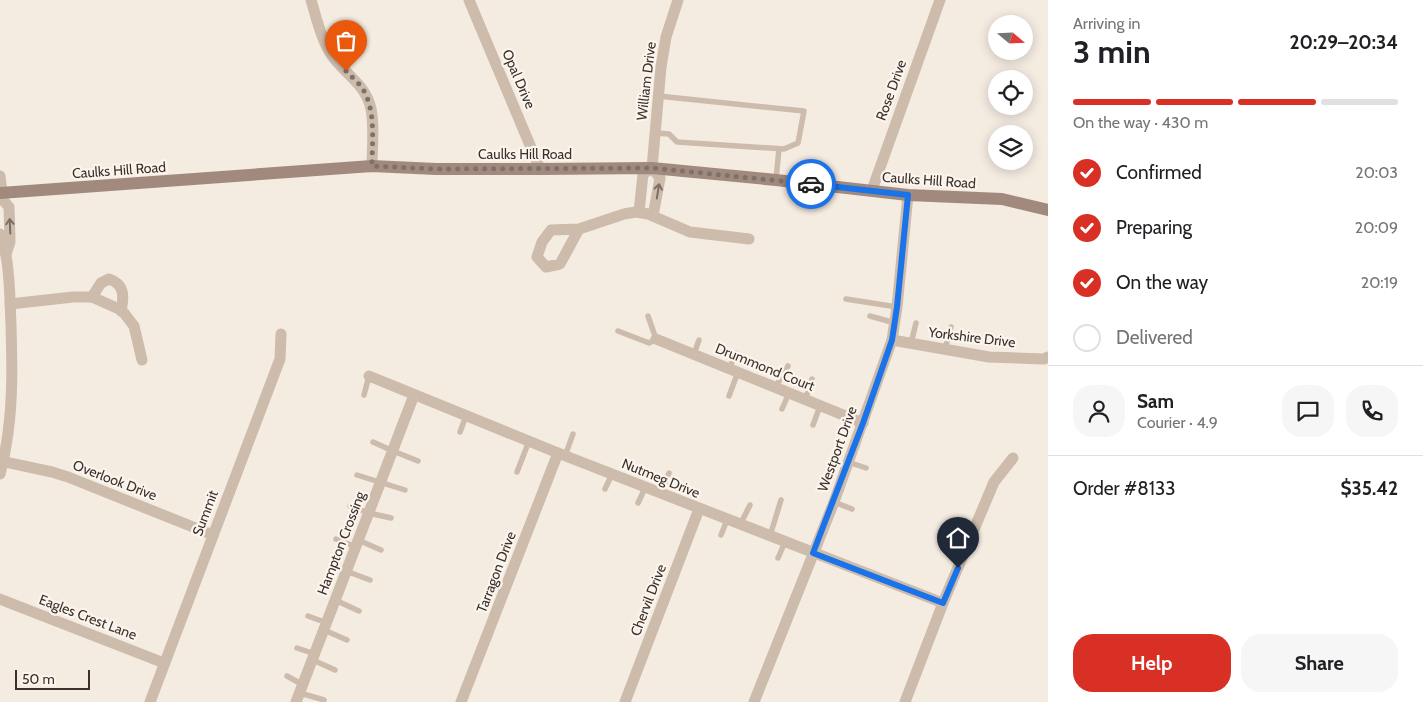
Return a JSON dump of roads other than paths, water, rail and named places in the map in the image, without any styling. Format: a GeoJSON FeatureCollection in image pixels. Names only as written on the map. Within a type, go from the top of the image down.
{"type":"FeatureCollection","features":[{"type":"Feature","properties":{"kind":"main road","name":"Caulks Hill Road"},"geometry":{"type":"LineString","coordinates":[[1,198],[372,166],[436,169],[652,168],[908,195],[1002,199],[1048,210]]}},
{"type":"Feature","properties":{"kind":"street"},"geometry":{"type":"LineString","coordinates":[[311,0],[328,50],[364,90],[370,106],[372,166]]}},
{"type":"Feature","properties":{"kind":"street","name":"Opal Drive"},"geometry":{"type":"LineString","coordinates":[[469,0],[540,169]]}},
{"type":"Feature","properties":{"kind":"street","name":"William Drive"},"geometry":{"type":"LineString","coordinates":[[652,168],[658,96],[666,37],[678,0]]}},
{"type":"Feature","properties":{"kind":"street","name":"Rose Drive"},"geometry":{"type":"LineString","coordinates":[[872,190],[940,0]]}},
{"type":"Feature","properties":{"kind":"street"},"geometry":{"type":"LineString","coordinates":[[639,212],[643,174],[652,168],[660,178],[653,216]]}},
{"type":"Feature","properties":{"kind":"street"},"geometry":{"type":"LineString","coordinates":[[0,176],[1,198],[9,207],[10,242],[6,254]]}},
{"type":"Feature","properties":{"kind":"street","name":"Westport Drive"},"geometry":{"type":"LineString","coordinates":[[754,702],[834,502],[892,340],[908,195]]}},
{"type":"Feature","properties":{"kind":"street"},"geometry":{"type":"LineString","coordinates":[[578,228],[624,214],[639,212],[690,232],[749,238]]}},
{"type":"Feature","properties":{"kind":"street"},"geometry":{"type":"LineString","coordinates":[[0,234],[1,243],[6,254],[13,374],[12,398],[0,474]]}},
{"type":"Feature","properties":{"kind":"street"},"geometry":{"type":"LineString","coordinates":[[92,297],[101,283],[109,279],[115,281],[121,287],[124,298],[121,311]]}},
{"type":"Feature","properties":{"kind":"street"},"geometry":{"type":"LineString","coordinates":[[10,304],[73,297],[92,297],[121,311],[134,326],[142,360]]}},
{"type":"Feature","properties":{"kind":"street","name":"Summit"},"geometry":{"type":"LineString","coordinates":[[150,702],[280,359],[282,334]]}},
{"type":"Feature","properties":{"kind":"street","name":"Drummond Court"},"geometry":{"type":"LineString","coordinates":[[656,339],[863,423]]}},
{"type":"Feature","properties":{"kind":"street","name":"Yorkshire Drive"},"geometry":{"type":"LineString","coordinates":[[892,340],[989,357],[1044,359],[1048,357]]}},
{"type":"Feature","properties":{"kind":"street","name":"Nutmeg Drive"},"geometry":{"type":"LineString","coordinates":[[369,376],[561,455],[943,603]]}},
{"type":"Feature","properties":{"kind":"street","name":"Hampton Crossing"},"geometry":{"type":"LineString","coordinates":[[300,693],[414,395]]}},
{"type":"Feature","properties":{"kind":"street","name":"Tarragon Drive"},"geometry":{"type":"LineString","coordinates":[[461,702],[561,455]]}},
{"type":"Feature","properties":{"kind":"street"},"geometry":{"type":"LineString","coordinates":[[905,702],[943,603],[994,482],[1013,458]]}},
{"type":"Feature","properties":{"kind":"street","name":"Overlook Drive"},"geometry":{"type":"LineString","coordinates":[[2,461],[68,477],[213,535]]}},
{"type":"Feature","properties":{"kind":"street","name":"Chervil Drive"},"geometry":{"type":"LineString","coordinates":[[625,702],[699,509]]}},
{"type":"Feature","properties":{"kind":"street","name":"Eagles Crest Lane"},"geometry":{"type":"LineString","coordinates":[[0,598],[164,663]]}},
{"type":"Feature","properties":{"kind":"lane"},"geometry":{"type":"LineString","coordinates":[[655,133],[669,134],[678,142],[784,150],[798,143],[804,111],[658,96]]}},
{"type":"Feature","properties":{"kind":"lane"},"geometry":{"type":"LineString","coordinates":[[776,180],[779,149]]}},
{"type":"Feature","properties":{"kind":"lane"},"geometry":{"type":"LineString","coordinates":[[846,299],[897,307]]}},
{"type":"Feature","properties":{"kind":"lane"},"geometry":{"type":"LineString","coordinates":[[618,331],[649,343],[656,339],[648,316]]}},
{"type":"Feature","properties":{"kind":"lane"},"geometry":{"type":"LineString","coordinates":[[870,316],[895,323]]}},
{"type":"Feature","properties":{"kind":"lane"},"geometry":{"type":"LineString","coordinates":[[911,344],[916,323]]}},
{"type":"Feature","properties":{"kind":"lane"},"geometry":{"type":"LineString","coordinates":[[945,349],[951,327]]}},
{"type":"Feature","properties":{"kind":"lane"},"geometry":{"type":"LineString","coordinates":[[694,355],[699,340]]}},
{"type":"Feature","properties":{"kind":"lane"},"geometry":{"type":"LineString","coordinates":[[729,396],[736,353]]}},
{"type":"Feature","properties":{"kind":"lane"},"geometry":{"type":"LineString","coordinates":[[775,388],[788,366]]}},
{"type":"Feature","properties":{"kind":"lane"},"geometry":{"type":"LineString","coordinates":[[364,395],[369,376]]}},
{"type":"Feature","properties":{"kind":"lane"},"geometry":{"type":"LineString","coordinates":[[805,400],[812,379]]}},
{"type":"Feature","properties":{"kind":"lane"},"geometry":{"type":"LineString","coordinates":[[782,409],[789,393]]}},
{"type":"Feature","properties":{"kind":"lane"},"geometry":{"type":"LineString","coordinates":[[813,425],[820,406]]}},
{"type":"Feature","properties":{"kind":"lane"},"geometry":{"type":"LineString","coordinates":[[460,432],[466,416]]}},
{"type":"Feature","properties":{"kind":"lane"},"geometry":{"type":"LineString","coordinates":[[561,455],[573,434]]}},
{"type":"Feature","properties":{"kind":"lane"},"geometry":{"type":"LineString","coordinates":[[373,442],[418,460]]}},
{"type":"Feature","properties":{"kind":"lane"},"geometry":{"type":"LineString","coordinates":[[517,472],[529,442]]}},
{"type":"Feature","properties":{"kind":"lane"},"geometry":{"type":"LineString","coordinates":[[848,462],[866,468]]}},
{"type":"Feature","properties":{"kind":"lane"},"geometry":{"type":"LineString","coordinates":[[606,489],[612,474]]}},
{"type":"Feature","properties":{"kind":"lane"},"geometry":{"type":"LineString","coordinates":[[661,494],[670,474]]}},
{"type":"Feature","properties":{"kind":"lane"},"geometry":{"type":"LineString","coordinates":[[357,475],[405,490]]}},
{"type":"Feature","properties":{"kind":"lane"},"geometry":{"type":"LineString","coordinates":[[638,503],[645,488]]}},
{"type":"Feature","properties":{"kind":"lane"},"geometry":{"type":"LineString","coordinates":[[770,536],[781,500]]}},
{"type":"Feature","properties":{"kind":"lane"},"geometry":{"type":"LineString","coordinates":[[834,502],[852,509]]}},
{"type":"Feature","properties":{"kind":"lane"},"geometry":{"type":"LineString","coordinates":[[740,525],[750,505]]}},
{"type":"Feature","properties":{"kind":"lane"},"geometry":{"type":"LineString","coordinates":[[350,506],[391,518]]}},
{"type":"Feature","properties":{"kind":"lane"},"geometry":{"type":"LineString","coordinates":[[720,535],[727,520]]}},
{"type":"Feature","properties":{"kind":"lane"},"geometry":{"type":"LineString","coordinates":[[336,539],[381,550]]}},
{"type":"Feature","properties":{"kind":"lane"},"geometry":{"type":"LineString","coordinates":[[778,558],[785,542]]}},
{"type":"Feature","properties":{"kind":"lane"},"geometry":{"type":"LineString","coordinates":[[346,571],[370,580]]}},
{"type":"Feature","properties":{"kind":"lane"},"geometry":{"type":"LineString","coordinates":[[335,600],[359,611]]}},
{"type":"Feature","properties":{"kind":"lane"},"geometry":{"type":"LineString","coordinates":[[308,616],[347,640]]}},
{"type":"Feature","properties":{"kind":"lane"},"geometry":{"type":"LineString","coordinates":[[297,648],[335,670]]}},
{"type":"Feature","properties":{"kind":"lane"},"geometry":{"type":"LineString","coordinates":[[287,676],[300,693],[324,700]]}}]}
